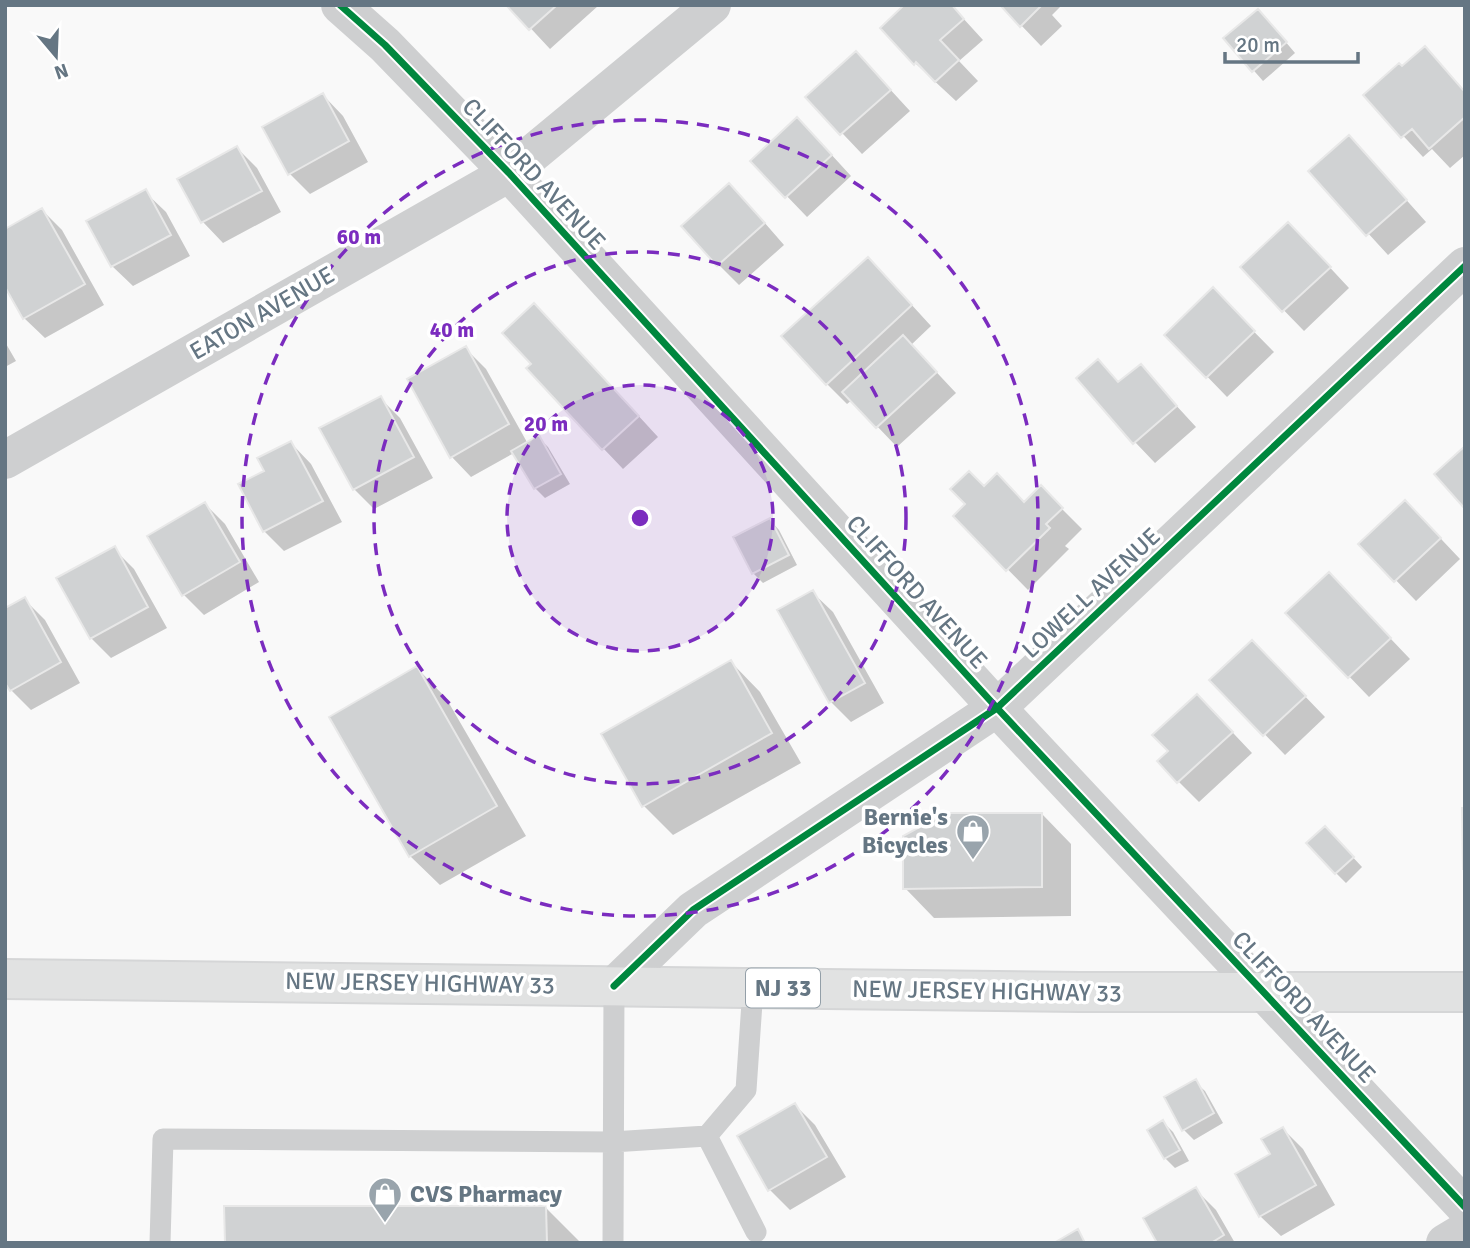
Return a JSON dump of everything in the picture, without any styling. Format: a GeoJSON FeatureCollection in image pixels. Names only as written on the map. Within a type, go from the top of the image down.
{"type":"FeatureCollection","features":[{"type":"Feature","properties":{"kind":"main road","name":"NEW JERSEY HIGHWAY 33"},"geometry":{"type":"LineString","coordinates":[[24,979],[753,988],[1465,992]]}},
{"type":"Feature","properties":{"kind":"main road"},"geometry":{"type":"LineString","coordinates":[[5,1002],[24,979]]}},
{"type":"Feature","properties":{"kind":"street","name":"CLIFFORD AVENUE"},"geometry":{"type":"LineString","coordinates":[[340,5],[385,46],[509,173],[997,708],[1465,1207]]}},
{"type":"Feature","properties":{"kind":"street","name":"EATON AVENUE"},"geometry":{"type":"LineString","coordinates":[[5,460],[509,173],[712,5]]}},
{"type":"Feature","properties":{"kind":"street","name":"LOWELL AVENUE"},"geometry":{"type":"LineString","coordinates":[[614,986],[693,910],[997,708],[1465,266]]}},
{"type":"Feature","properties":{"kind":"street"},"geometry":{"type":"LineString","coordinates":[[1445,1243],[1465,1231]]}},
{"type":"Feature","properties":{"kind":"lane"},"geometry":{"type":"LineString","coordinates":[[613,1243],[614,986]]}},
{"type":"Feature","properties":{"kind":"lane"},"geometry":{"type":"LineString","coordinates":[[160,1243],[163,1139],[612,1142],[707,1136],[746,1090],[753,988]]}},
{"type":"Feature","properties":{"kind":"lane"},"geometry":{"type":"LineString","coordinates":[[707,1136],[757,1232]]}},
{"type":"Feature","properties":{"kind":"building"},"geometry":{"type":"Polygon","coordinates":[[[506,5],[557,5],[529,30],[506,5]]]}},
{"type":"Feature","properties":{"kind":"building"},"geometry":{"type":"Polygon","coordinates":[[[904,5],[952,5],[964,19],[940,40],[959,60],[935,82],[916,62],[914,65],[880,28],[904,5]]]}},
{"type":"Feature","properties":{"kind":"building"},"geometry":{"type":"Polygon","coordinates":[[[1000,5],[1042,5],[1020,27],[1000,5]]]}},
{"type":"Feature","properties":{"kind":"building"},"geometry":{"type":"Polygon","coordinates":[[[1258,9],[1287,42],[1252,72],[1223,38],[1258,9]]]}},
{"type":"Feature","properties":{"kind":"building"},"geometry":{"type":"Polygon","coordinates":[[[1425,46],[1465,92],[1465,117],[1429,149],[1412,129],[1401,138],[1363,95],[1399,63],[1402,66],[1425,46]]]}},
{"type":"Feature","properties":{"kind":"building"},"geometry":{"type":"Polygon","coordinates":[[[856,51],[891,90],[840,135],[805,97],[856,51]]]}},
{"type":"Feature","properties":{"kind":"building"},"geometry":{"type":"Polygon","coordinates":[[[323,93],[349,141],[288,175],[262,127],[323,93]]]}},
{"type":"Feature","properties":{"kind":"building"},"geometry":{"type":"Polygon","coordinates":[[[797,117],[832,155],[785,198],[750,161],[797,117]]]}},
{"type":"Feature","properties":{"kind":"building"},"geometry":{"type":"Polygon","coordinates":[[[1349,135],[1407,200],[1366,236],[1308,171],[1349,135]]]}},
{"type":"Feature","properties":{"kind":"building"},"geometry":{"type":"Polygon","coordinates":[[[237,146],[262,191],[201,223],[177,179],[237,146]]]}},
{"type":"Feature","properties":{"kind":"building"},"geometry":{"type":"Polygon","coordinates":[[[729,183],[765,223],[717,266],[681,226],[729,183]]]}},
{"type":"Feature","properties":{"kind":"building"},"geometry":{"type":"Polygon","coordinates":[[[146,189],[171,235],[111,267],[86,221],[146,189]]]}},
{"type":"Feature","properties":{"kind":"building"},"geometry":{"type":"Polygon","coordinates":[[[42,208],[85,284],[23,319],[5,287],[5,229],[42,208]]]}},
{"type":"Feature","properties":{"kind":"building"},"geometry":{"type":"Polygon","coordinates":[[[1288,222],[1331,267],[1282,312],[1240,267],[1288,222]]]}},
{"type":"Feature","properties":{"kind":"building"},"geometry":{"type":"Polygon","coordinates":[[[868,257],[912,305],[826,385],[781,336],[868,257]]]}},
{"type":"Feature","properties":{"kind":"building"},"geometry":{"type":"Polygon","coordinates":[[[1213,287],[1255,331],[1206,378],[1164,335],[1213,287]]]}},
{"type":"Feature","properties":{"kind":"building"},"geometry":{"type":"Polygon","coordinates":[[[534,303],[639,416],[602,450],[526,368],[531,364],[502,333],[534,303]]]}},
{"type":"Feature","properties":{"kind":"building"},"geometry":{"type":"Polygon","coordinates":[[[903,335],[937,372],[876,428],[842,392],[903,335]]]}},
{"type":"Feature","properties":{"kind":"building"},"geometry":{"type":"Polygon","coordinates":[[[466,346],[509,424],[450,458],[407,379],[466,346]]]}},
{"type":"Feature","properties":{"kind":"building"},"geometry":{"type":"Polygon","coordinates":[[[1098,359],[1118,382],[1141,364],[1177,406],[1133,444],[1076,378],[1098,359]]]}},
{"type":"Feature","properties":{"kind":"building"},"geometry":{"type":"Polygon","coordinates":[[[381,396],[414,457],[353,490],[319,428],[381,396]]]}},
{"type":"Feature","properties":{"kind":"building"},"geometry":{"type":"Polygon","coordinates":[[[539,435],[561,474],[534,489],[511,451],[539,435]]]}},
{"type":"Feature","properties":{"kind":"building"},"geometry":{"type":"Polygon","coordinates":[[[291,441],[323,501],[263,532],[238,484],[264,471],[257,458],[291,441]]]}},
{"type":"Feature","properties":{"kind":"building"},"geometry":{"type":"Polygon","coordinates":[[[1465,446],[1465,509],[1434,474],[1465,446]]]}},
{"type":"Feature","properties":{"kind":"building"},"geometry":{"type":"Polygon","coordinates":[[[969,471],[984,486],[997,473],[1024,502],[1041,485],[1063,508],[1046,524],[1050,528],[1006,571],[953,516],[965,504],[950,489],[969,471]]]}},
{"type":"Feature","properties":{"kind":"building"},"geometry":{"type":"Polygon","coordinates":[[[1405,500],[1441,538],[1394,582],[1358,544],[1405,500]]]}},
{"type":"Feature","properties":{"kind":"building"},"geometry":{"type":"Polygon","coordinates":[[[205,502],[240,562],[182,596],[147,536],[205,502]]]}},
{"type":"Feature","properties":{"kind":"building"},"geometry":{"type":"Polygon","coordinates":[[[770,518],[789,555],[752,574],[733,537],[770,518]]]}},
{"type":"Feature","properties":{"kind":"building"},"geometry":{"type":"Polygon","coordinates":[[[115,546],[148,607],[90,639],[56,578],[115,546]]]}},
{"type":"Feature","properties":{"kind":"building"},"geometry":{"type":"Polygon","coordinates":[[[1329,572],[1391,638],[1348,678],[1285,613],[1329,572]]]}},
{"type":"Feature","properties":{"kind":"building"},"geometry":{"type":"Polygon","coordinates":[[[813,590],[865,683],[829,703],[777,610],[813,590]]]}},
{"type":"Feature","properties":{"kind":"building"},"geometry":{"type":"Polygon","coordinates":[[[25,597],[61,662],[10,691],[5,683],[5,608],[25,597]]]}},
{"type":"Feature","properties":{"kind":"building"},"geometry":{"type":"Polygon","coordinates":[[[1252,640],[1306,696],[1263,736],[1209,680],[1252,640]]]}},
{"type":"Feature","properties":{"kind":"building"},"geometry":{"type":"Polygon","coordinates":[[[731,660],[772,733],[642,807],[601,734],[731,660]]]}},
{"type":"Feature","properties":{"kind":"building"},"geometry":{"type":"Polygon","coordinates":[[[417,666],[497,806],[409,857],[329,717],[417,666]]]}},
{"type":"Feature","properties":{"kind":"building"},"geometry":{"type":"Polygon","coordinates":[[[1197,694],[1233,732],[1177,783],[1157,761],[1168,751],[1152,735],[1197,694]]]}},
{"type":"Feature","properties":{"kind":"building"},"geometry":{"type":"Polygon","coordinates":[[[1462,808],[1465,808],[1465,869],[1463,869],[1462,808]]]}},
{"type":"Feature","properties":{"kind":"building","name":"Bernie's Bicycles"},"geometry":{"type":"Polygon","coordinates":[[[945,813],[1042,813],[1042,887],[903,889],[903,836],[945,813]]]}},
{"type":"Feature","properties":{"kind":"building"},"geometry":{"type":"Polygon","coordinates":[[[1325,826],[1354,857],[1335,874],[1306,843],[1325,826]]]}},
{"type":"Feature","properties":{"kind":"building"},"geometry":{"type":"Polygon","coordinates":[[[1196,1079],[1214,1113],[1182,1131],[1164,1097],[1196,1079]]]}},
{"type":"Feature","properties":{"kind":"building"},"geometry":{"type":"Polygon","coordinates":[[[795,1103],[827,1157],[768,1191],[737,1136],[795,1103]]]}},
{"type":"Feature","properties":{"kind":"building"},"geometry":{"type":"Polygon","coordinates":[[[1163,1120],[1180,1150],[1164,1159],[1147,1130],[1163,1120]]]}},
{"type":"Feature","properties":{"kind":"building"},"geometry":{"type":"Polygon","coordinates":[[[1283,1127],[1316,1185],[1259,1217],[1235,1174],[1270,1154],[1261,1139],[1283,1127]]]}},
{"type":"Feature","properties":{"kind":"building"},"geometry":{"type":"Polygon","coordinates":[[[1196,1187],[1224,1235],[1211,1243],[1157,1243],[1143,1218],[1196,1187]]]}},
{"type":"Feature","properties":{"kind":"building","name":"CVS Pharmacy"},"geometry":{"type":"Polygon","coordinates":[[[224,1206],[546,1206],[547,1243],[225,1243],[224,1206]]]}},
{"type":"Feature","properties":{"kind":"building"},"geometry":{"type":"Polygon","coordinates":[[[1078,1229],[1085,1243],[1054,1243],[1078,1229]]]}},
{"type":"Feature","properties":{"kind":"cycle path"},"geometry":{"type":"LineString","coordinates":[[340,5],[385,45],[509,173],[997,708],[1465,1207]]}},
{"type":"Feature","properties":{"kind":"cycle path"},"geometry":{"type":"LineString","coordinates":[[614,986],[693,910],[997,708],[1465,266]]}},
{"type":"Feature","properties":{"kind":"place","name":"Bernie's Bicycles"},"geometry":{"type":"Point","coordinates":[973,861]}},
{"type":"Feature","properties":{"kind":"place","name":"CVS Pharmacy"},"geometry":{"type":"Point","coordinates":[385,1224]}}]}
